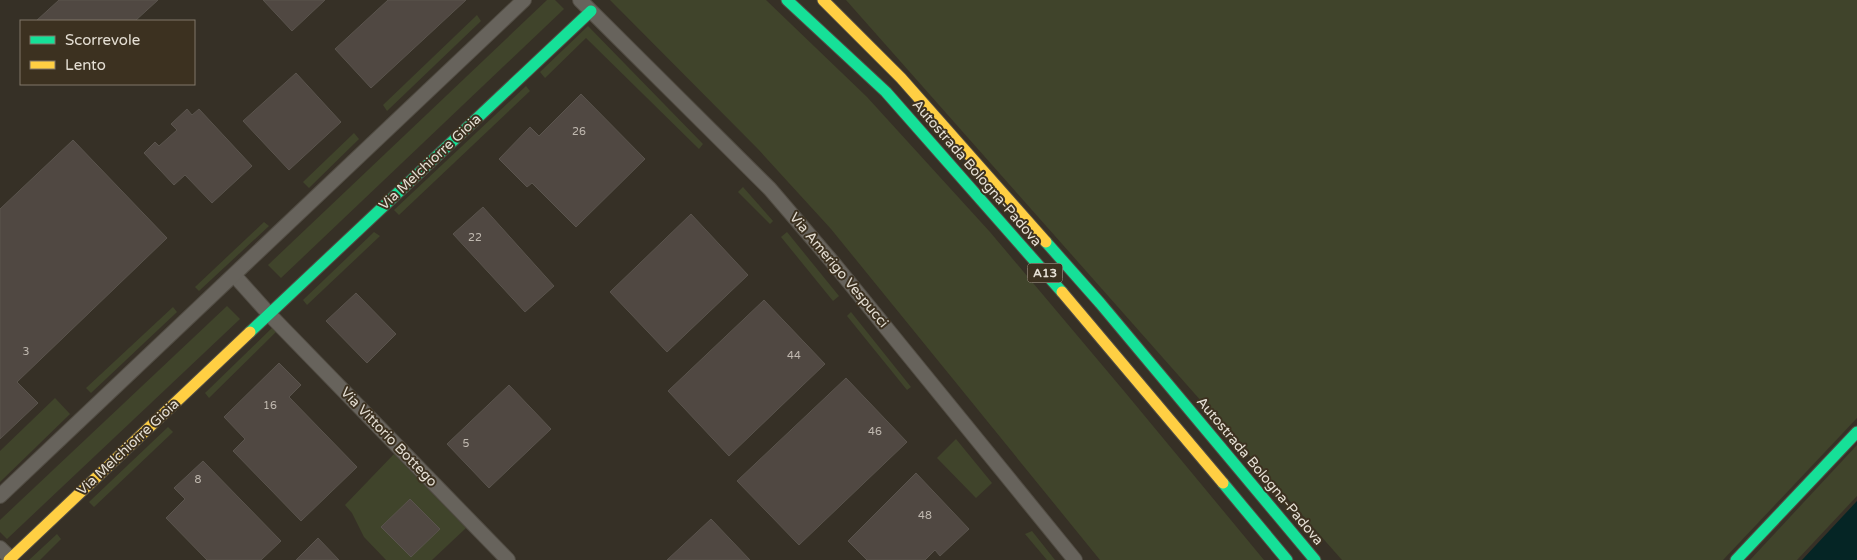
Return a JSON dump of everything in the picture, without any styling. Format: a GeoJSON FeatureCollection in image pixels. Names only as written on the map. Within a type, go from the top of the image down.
{"type":"FeatureCollection","features":[{"type":"Feature","properties":{"kind":"main road","name":"Autostrada Bologna-Padova"},"geometry":{"type":"LineString","coordinates":[[787,0],[886,92],[1084,318],[1287,560]]}},
{"type":"Feature","properties":{"kind":"main road","name":"Autostrada Bologna-Padova"},"geometry":{"type":"LineString","coordinates":[[823,0],[901,78],[1100,303],[1315,560]]}},
{"type":"Feature","properties":{"kind":"main road","name":"Via Melchiorre Gioia"},"geometry":{"type":"LineString","coordinates":[[11,560],[591,11]]}},
{"type":"Feature","properties":{"kind":"main road"},"geometry":{"type":"LineString","coordinates":[[1736,560],[1857,432]]}},
{"type":"Feature","properties":{"kind":"street"},"geometry":{"type":"LineString","coordinates":[[0,496],[524,0]]}},
{"type":"Feature","properties":{"kind":"street","name":"Via Amerigo Vespucci"},"geometry":{"type":"LineString","coordinates":[[580,0],[770,190],[848,280],[1076,560]]}},
{"type":"Feature","properties":{"kind":"street"},"geometry":{"type":"LineString","coordinates":[[234,275],[269,314]]}},
{"type":"Feature","properties":{"kind":"street","name":"Via Vittorio Bottego"},"geometry":{"type":"LineString","coordinates":[[269,314],[508,560]]}},
{"type":"Feature","properties":{"kind":"street"},"geometry":{"type":"LineString","coordinates":[[0,548],[11,560]]}},
{"type":"Feature","properties":{"kind":"green space"},"geometry":{"type":"Polygon","coordinates":[[[547,0],[555,0],[564,9],[281,278],[268,265],[547,0]]]}},
{"type":"Feature","properties":{"kind":"green space"},"geometry":{"type":"Polygon","coordinates":[[[610,0],[766,0],[867,97],[990,232],[1264,560],[1100,560],[831,229],[758,149],[610,0]]]}},
{"type":"Feature","properties":{"kind":"green space"},"geometry":{"type":"Polygon","coordinates":[[[846,0],[1857,0],[1857,418],[1723,560],[1342,560],[846,0]]]}},
{"type":"Feature","properties":{"kind":"green space"},"geometry":{"type":"Polygon","coordinates":[[[477,15],[481,21],[387,111],[383,105],[477,15]]]}},
{"type":"Feature","properties":{"kind":"green space"},"geometry":{"type":"Polygon","coordinates":[[[588,26],[703,144],[699,149],[586,38],[545,78],[540,72],[588,26]]]}},
{"type":"Feature","properties":{"kind":"green space"},"geometry":{"type":"Polygon","coordinates":[[[526,86],[530,91],[399,215],[394,210],[526,86]]]}},
{"type":"Feature","properties":{"kind":"green space"},"geometry":{"type":"Polygon","coordinates":[[[354,133],[359,139],[309,188],[303,182],[354,133]]]}},
{"type":"Feature","properties":{"kind":"green space"},"geometry":{"type":"Polygon","coordinates":[[[743,187],[773,221],[770,224],[738,192],[743,187]]]}},
{"type":"Feature","properties":{"kind":"green space"},"geometry":{"type":"Polygon","coordinates":[[[264,222],[269,226],[199,291],[195,287],[264,222]]]}},
{"type":"Feature","properties":{"kind":"green space"},"geometry":{"type":"Polygon","coordinates":[[[374,232],[380,236],[307,305],[303,300],[374,232]]]}},
{"type":"Feature","properties":{"kind":"green space"},"geometry":{"type":"Polygon","coordinates":[[[787,232],[839,296],[833,301],[781,237],[787,232]]]}},
{"type":"Feature","properties":{"kind":"green space"},"geometry":{"type":"Polygon","coordinates":[[[227,306],[240,319],[7,539],[0,532],[0,520],[227,306]]]}},
{"type":"Feature","properties":{"kind":"green space"},"geometry":{"type":"Polygon","coordinates":[[[173,307],[177,312],[91,393],[86,388],[173,307]]]}},
{"type":"Feature","properties":{"kind":"green space"},"geometry":{"type":"Polygon","coordinates":[[[851,312],[911,387],[907,390],[847,316],[851,312]]]}},
{"type":"Feature","properties":{"kind":"green space"},"geometry":{"type":"Polygon","coordinates":[[[274,326],[278,330],[209,398],[205,393],[274,326]]]}},
{"type":"Feature","properties":{"kind":"green space"},"geometry":{"type":"Polygon","coordinates":[[[55,398],[70,414],[0,482],[0,451],[55,398]]]}},
{"type":"Feature","properties":{"kind":"green space"},"geometry":{"type":"Polygon","coordinates":[[[168,427],[173,432],[94,507],[89,502],[168,427]]]}},
{"type":"Feature","properties":{"kind":"green space"},"geometry":{"type":"Polygon","coordinates":[[[956,439],[992,483],[976,498],[937,458],[956,439]]]}},
{"type":"Feature","properties":{"kind":"green space"},"geometry":{"type":"Polygon","coordinates":[[[1857,445],[1857,496],[1797,560],[1750,560],[1857,445]]]}},
{"type":"Feature","properties":{"kind":"green space"},"geometry":{"type":"Polygon","coordinates":[[[394,454],[466,528],[432,560],[386,560],[364,537],[352,513],[345,505],[394,454]]]}},
{"type":"Feature","properties":{"kind":"green space"},"geometry":{"type":"Polygon","coordinates":[[[1032,531],[1055,560],[1047,560],[1025,534],[1032,531]]]}},
{"type":"Feature","properties":{"kind":"green space"},"geometry":{"type":"Polygon","coordinates":[[[57,534],[61,539],[40,560],[29,560],[57,534]]]}},
{"type":"Feature","properties":{"kind":"water"},"geometry":{"type":"Polygon","coordinates":[[[1857,501],[1857,560],[1802,560],[1857,501]]]}},
{"type":"Feature","properties":{"kind":"building"},"geometry":{"type":"Polygon","coordinates":[[[59,0],[158,0],[136,20],[37,20],[59,0]]]}},
{"type":"Feature","properties":{"kind":"building"},"geometry":{"type":"Polygon","coordinates":[[[263,0],[325,0],[292,31],[263,0]]]}},
{"type":"Feature","properties":{"kind":"building"},"geometry":{"type":"Polygon","coordinates":[[[388,0],[466,0],[371,88],[335,49],[388,0]]]}},
{"type":"Feature","properties":{"kind":"building"},"geometry":{"type":"Polygon","coordinates":[[[296,73],[341,122],[289,170],[243,121],[296,73]]]}},
{"type":"Feature","properties":{"kind":"building"},"geometry":{"type":"Polygon","coordinates":[[[581,94],[645,159],[576,227],[532,183],[527,187],[499,159],[530,127],[539,136],[581,94]]]}},
{"type":"Feature","properties":{"kind":"building"},"geometry":{"type":"Polygon","coordinates":[[[187,109],[192,115],[199,109],[252,166],[212,203],[185,175],[174,185],[144,153],[155,142],[159,146],[177,130],[171,124],[187,109]]]}},
{"type":"Feature","properties":{"kind":"building"},"geometry":{"type":"Polygon","coordinates":[[[73,140],[167,238],[17,382],[38,403],[0,439],[0,209],[73,140]]]}},
{"type":"Feature","properties":{"kind":"building"},"geometry":{"type":"Polygon","coordinates":[[[483,207],[554,286],[525,312],[453,234],[483,207]]]}},
{"type":"Feature","properties":{"kind":"building"},"geometry":{"type":"Polygon","coordinates":[[[691,214],[748,275],[667,352],[610,292],[691,214]]]}},
{"type":"Feature","properties":{"kind":"building"},"geometry":{"type":"Polygon","coordinates":[[[356,293],[396,334],[367,363],[326,321],[356,293]]]}},
{"type":"Feature","properties":{"kind":"building"},"geometry":{"type":"Polygon","coordinates":[[[764,300],[825,364],[729,456],[668,391],[764,300]]]}},
{"type":"Feature","properties":{"kind":"building"},"geometry":{"type":"Polygon","coordinates":[[[279,363],[301,385],[289,397],[357,467],[301,521],[233,451],[245,439],[224,417],[279,363]]]}},
{"type":"Feature","properties":{"kind":"building"},"geometry":{"type":"Polygon","coordinates":[[[846,378],[907,442],[799,545],[737,481],[846,378]]]}},
{"type":"Feature","properties":{"kind":"building"},"geometry":{"type":"Polygon","coordinates":[[[509,385],[551,429],[489,488],[447,444],[509,385]]]}},
{"type":"Feature","properties":{"kind":"building"},"geometry":{"type":"Polygon","coordinates":[[[203,461],[281,541],[261,560],[207,560],[166,518],[185,499],[174,488],[203,461]]]}},
{"type":"Feature","properties":{"kind":"building"},"geometry":{"type":"Polygon","coordinates":[[[916,473],[969,529],[940,556],[935,550],[925,560],[867,560],[848,541],[916,473]]]}},
{"type":"Feature","properties":{"kind":"building"},"geometry":{"type":"Polygon","coordinates":[[[410,499],[440,529],[411,557],[381,527],[410,499]]]}},
{"type":"Feature","properties":{"kind":"building"},"geometry":{"type":"Polygon","coordinates":[[[711,519],[750,560],[667,560],[711,519]]]}},
{"type":"Feature","properties":{"kind":"building"},"geometry":{"type":"Polygon","coordinates":[[[318,538],[339,560],[296,560],[318,538]]]}},
{"type":"Feature","properties":{"kind":"traffic: fast"},"geometry":{"type":"LineString","coordinates":[[787,0],[886,92],[1062,292]]}},
{"type":"Feature","properties":{"kind":"traffic: fast"},"geometry":{"type":"LineString","coordinates":[[250,332],[591,11]]}},
{"type":"Feature","properties":{"kind":"traffic: fast"},"geometry":{"type":"LineString","coordinates":[[1046,242],[1100,303],[1315,560]]}},
{"type":"Feature","properties":{"kind":"traffic: fast"},"geometry":{"type":"LineString","coordinates":[[1736,560],[1857,432]]}},
{"type":"Feature","properties":{"kind":"traffic: fast"},"geometry":{"type":"LineString","coordinates":[[1223,483],[1287,560]]}},
{"type":"Feature","properties":{"kind":"traffic: slow"},"geometry":{"type":"LineString","coordinates":[[823,0],[901,78],[1046,242]]}},
{"type":"Feature","properties":{"kind":"traffic: slow"},"geometry":{"type":"LineString","coordinates":[[1062,292],[1223,483]]}},
{"type":"Feature","properties":{"kind":"traffic: slow"},"geometry":{"type":"LineString","coordinates":[[9,560],[250,332]]}}]}
